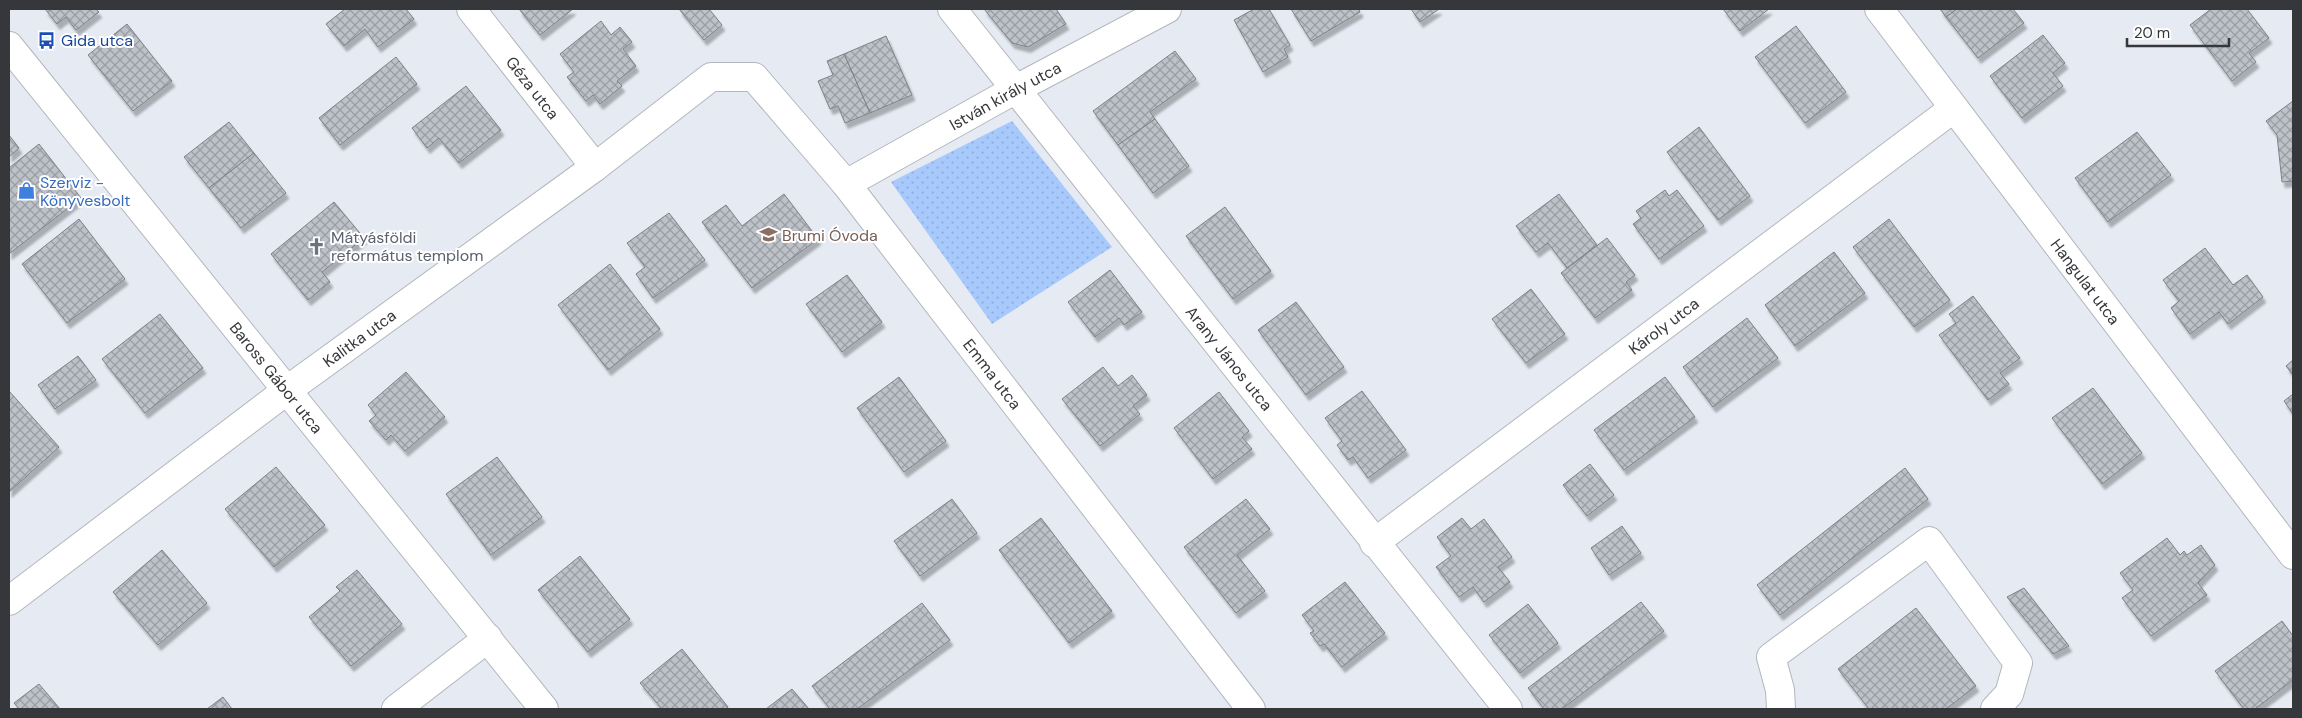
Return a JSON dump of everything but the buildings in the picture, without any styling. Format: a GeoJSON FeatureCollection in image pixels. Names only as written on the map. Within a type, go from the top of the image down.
{"type":"FeatureCollection","features":[{"type":"Feature","properties":{"kind":"street","name":"Géza utca"},"geometry":{"type":"LineString","coordinates":[[471,9],[595,166]]}},
{"type":"Feature","properties":{"kind":"street","name":"Arany János utca"},"geometry":{"type":"LineString","coordinates":[[952,9],[1374,543],[1508,709]]}},
{"type":"Feature","properties":{"kind":"street","name":"István király utca"},"geometry":{"type":"LineString","coordinates":[[846,184],[1016,89],[1167,9]]}},
{"type":"Feature","properties":{"kind":"street","name":"Hangulat utca"},"geometry":{"type":"LineString","coordinates":[[1879,9],[2293,555]]}},
{"type":"Feature","properties":{"kind":"street","name":"Baross Gábor utca"},"geometry":{"type":"LineString","coordinates":[[9,46],[544,709]]}},
{"type":"Feature","properties":{"kind":"street","name":"Kalitka utca"},"geometry":{"type":"LineString","coordinates":[[9,601],[286,390],[595,166],[711,77]]}},
{"type":"Feature","properties":{"kind":"street","name":"Emma utca"},"geometry":{"type":"LineString","coordinates":[[711,77],[754,77],[846,184],[1251,709]]}},
{"type":"Feature","properties":{"kind":"street","name":"Károly utca"},"geometry":{"type":"LineString","coordinates":[[1374,543],[1954,108]]}},
{"type":"Feature","properties":{"kind":"street"},"geometry":{"type":"LineString","coordinates":[[1781,709],[1780,690],[1772,657],[1929,541],[2018,663],[2009,694],[1995,709]]}},
{"type":"Feature","properties":{"kind":"street"},"geometry":{"type":"LineString","coordinates":[[396,709],[488,638]]}},
{"type":"Feature","properties":{"kind":"shaded area"},"geometry":{"type":"Polygon","coordinates":[[[1012,121],[1112,247],[992,324],[891,182],[1012,121]]]}},
{"type":"Feature","properties":{"kind":"place","name":"Gida utca"},"geometry":{"type":"Point","coordinates":[47,40]}},
{"type":"Feature","properties":{"kind":"place","name":"Szerviz - Könyvesbolt"},"geometry":{"type":"Point","coordinates":[26,191]}},
{"type":"Feature","properties":{"kind":"place","name":"Brumi Óvoda"},"geometry":{"type":"Point","coordinates":[768,235]}},
{"type":"Feature","properties":{"kind":"place","name":"Mátyásföldi református templom"},"geometry":{"type":"Point","coordinates":[317,246]}}]}
